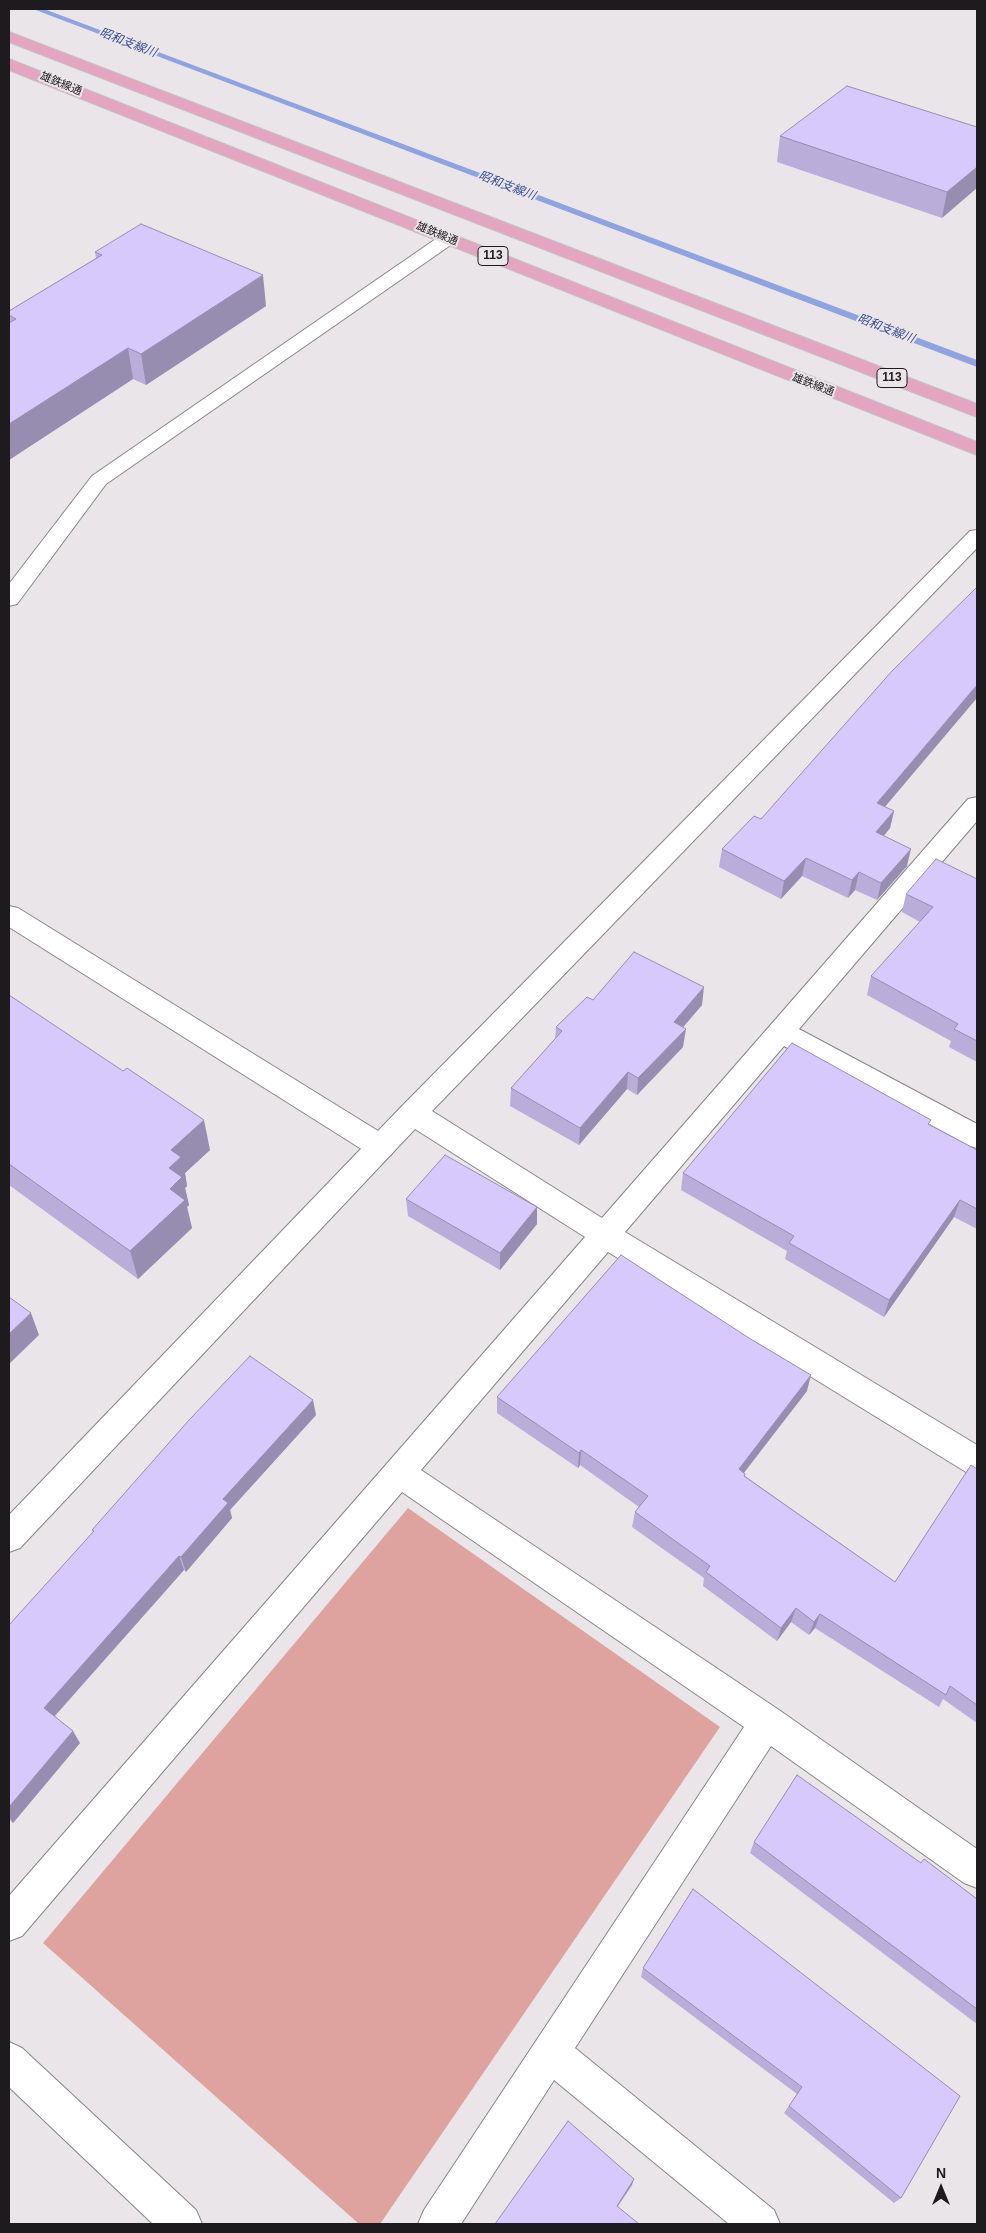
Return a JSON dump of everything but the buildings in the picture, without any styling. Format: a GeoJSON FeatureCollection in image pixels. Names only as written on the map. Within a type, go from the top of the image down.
{"type":"FeatureCollection","features":[{"type":"Feature","properties":{"kind":"main road","name":"雄鉄線通"},"geometry":{"type":"LineString","coordinates":[[9,37],[977,411]]}},
{"type":"Feature","properties":{"kind":"main road","name":"雄鉄線通"},"geometry":{"type":"LineString","coordinates":[[9,64],[977,449]]}},
{"type":"Feature","properties":{"kind":"street"},"geometry":{"type":"LineString","coordinates":[[9,599],[99,480],[449,238]]}},
{"type":"Feature","properties":{"kind":"street"},"geometry":{"type":"LineString","coordinates":[[9,1537],[413,1113],[977,536]]}},
{"type":"Feature","properties":{"kind":"street"},"geometry":{"type":"LineString","coordinates":[[9,1923],[780,1031],[942,865],[977,805]]}},
{"type":"Feature","properties":{"kind":"street"},"geometry":{"type":"LineString","coordinates":[[9,915],[381,1147]]}},
{"type":"Feature","properties":{"kind":"street"},"geometry":{"type":"LineString","coordinates":[[780,1031],[977,1137]]}},
{"type":"Feature","properties":{"kind":"street"},"geometry":{"type":"LineString","coordinates":[[413,1113],[603,1234],[977,1462]]}},
{"type":"Feature","properties":{"kind":"street"},"geometry":{"type":"LineString","coordinates":[[398,1472],[766,1722],[977,1870]]}},
{"type":"Feature","properties":{"kind":"street"},"geometry":{"type":"LineString","coordinates":[[438,2224],[766,1722]]}},
{"type":"Feature","properties":{"kind":"street"},"geometry":{"type":"LineString","coordinates":[[551,2053],[760,2224]]}},
{"type":"Feature","properties":{"kind":"street"},"geometry":{"type":"LineString","coordinates":[[9,2061],[182,2224]]}},
{"type":"Feature","properties":{"kind":"shaded area"},"geometry":{"type":"Polygon","coordinates":[[[408,1508],[720,1727],[380,2224],[359,2224],[43,1943],[408,1508]]]}},
{"type":"Feature","properties":{"kind":"waterway","name":"昭和支線川"},"geometry":{"type":"LineString","coordinates":[[37,9],[977,364]]}}]}
